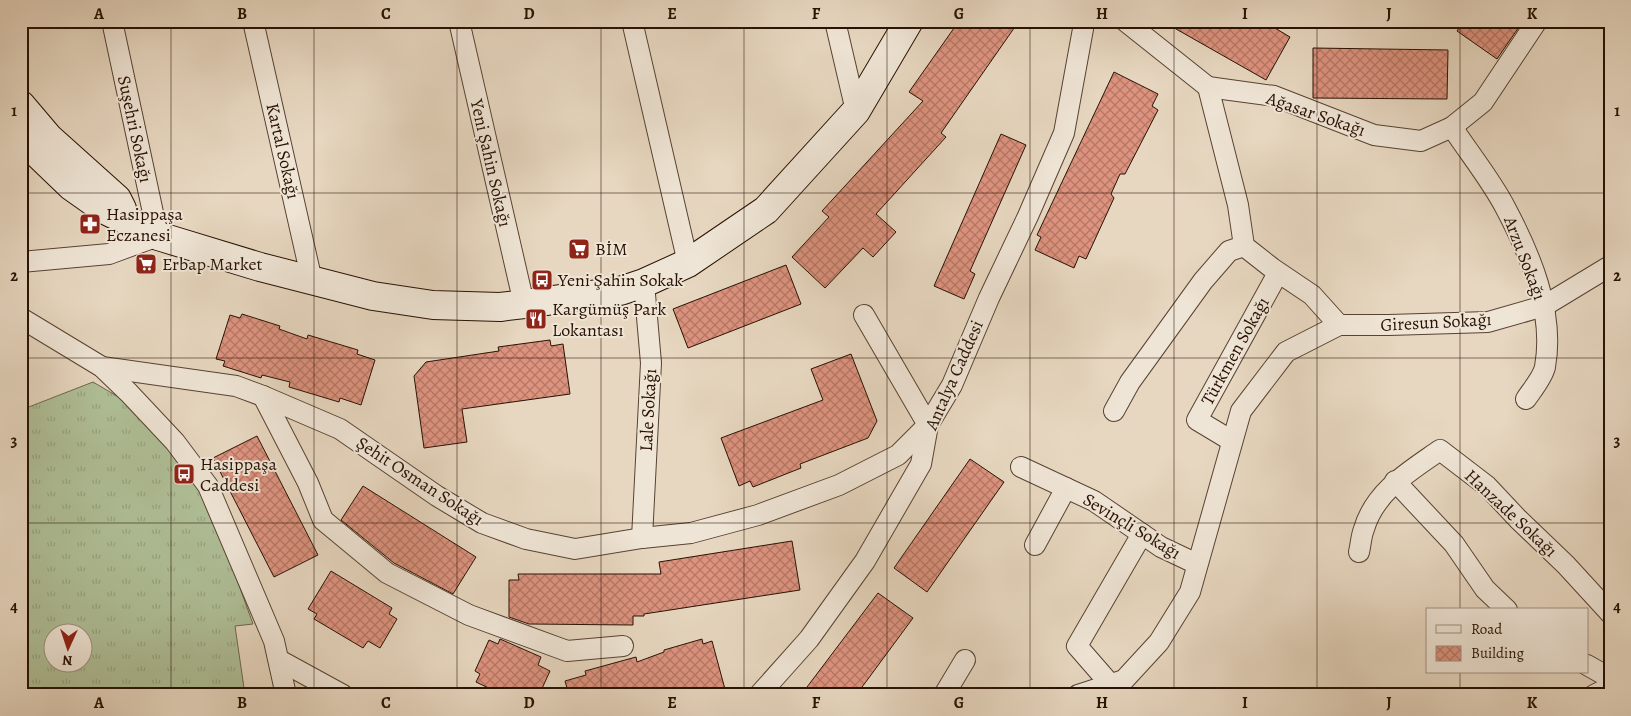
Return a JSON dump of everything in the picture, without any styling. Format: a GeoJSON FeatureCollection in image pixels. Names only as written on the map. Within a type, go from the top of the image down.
{"type":"FeatureCollection","features":[{"type":"Feature","properties":{"kind":"main road"},"geometry":{"type":"LineString","coordinates":[[21,138],[71,186],[105,210],[158,236],[312,281],[373,296],[433,305],[500,307],[524,304],[620,291],[644,283],[688,263],[766,210],[856,111],[909,21]]}},
{"type":"Feature","properties":{"kind":"main road"},"geometry":{"type":"LineString","coordinates":[[21,105],[49,138],[117,199],[129,222]]}},
{"type":"Feature","properties":{"kind":"street","name":"Suşehri Sokağı"},"geometry":{"type":"LineString","coordinates":[[112,21],[158,236]]}},
{"type":"Feature","properties":{"kind":"street","name":"Kartal Sokağı"},"geometry":{"type":"LineString","coordinates":[[253,21],[312,281]]}},
{"type":"Feature","properties":{"kind":"street","name":"Yeni Şahin Sokağı"},"geometry":{"type":"LineString","coordinates":[[459,21],[524,304]]}},
{"type":"Feature","properties":{"kind":"street"},"geometry":{"type":"LineString","coordinates":[[632,21],[688,263]]}},
{"type":"Feature","properties":{"kind":"street"},"geometry":{"type":"LineString","coordinates":[[835,21],[856,111]]}},
{"type":"Feature","properties":{"kind":"street","name":"Antalya Caddesi"},"geometry":{"type":"LineString","coordinates":[[759,695],[809,640],[865,561],[921,464],[928,425],[952,385],[989,298],[1028,216],[1064,133],[1083,21]]}},
{"type":"Feature","properties":{"kind":"street"},"geometry":{"type":"LineString","coordinates":[[1078,695],[1115,689],[1159,642],[1190,592],[1241,411],[1286,352],[1339,325],[1312,294],[1278,273],[1244,246],[1238,205],[1208,87],[1125,21]]}},
{"type":"Feature","properties":{"kind":"street","name":"Ağasar Sokağı"},"geometry":{"type":"LineString","coordinates":[[1208,87],[1274,96],[1374,135],[1421,141],[1452,127],[1483,102],[1537,21]]}},
{"type":"Feature","properties":{"kind":"street","name":"Arzu Sokağı"},"geometry":{"type":"LineString","coordinates":[[1452,127],[1504,206],[1531,263],[1544,306],[1547,324],[1545,368],[1526,399]]}},
{"type":"Feature","properties":{"kind":"street"},"geometry":{"type":"LineString","coordinates":[[21,262],[109,254],[158,236]]}},
{"type":"Feature","properties":{"kind":"street"},"geometry":{"type":"LineString","coordinates":[[1114,411],[1130,382],[1203,281],[1229,250],[1244,246]]}},
{"type":"Feature","properties":{"kind":"street","name":"Giresun Sokağı"},"geometry":{"type":"LineString","coordinates":[[1339,325],[1488,322],[1544,306],[1610,266]]}},
{"type":"Feature","properties":{"kind":"street","name":"Türkmen Sokağı"},"geometry":{"type":"LineString","coordinates":[[1232,441],[1197,420],[1278,273]]}},
{"type":"Feature","properties":{"kind":"street","name":"Lale Sokağı"},"geometry":{"type":"LineString","coordinates":[[642,538],[651,363],[644,283]]}},
{"type":"Feature","properties":{"kind":"street"},"geometry":{"type":"LineString","coordinates":[[864,315],[928,425]]}},
{"type":"Feature","properties":{"kind":"street"},"geometry":{"type":"LineString","coordinates":[[21,318],[102,367],[175,442],[208,486],[274,641],[286,695]]}},
{"type":"Feature","properties":{"kind":"street","name":"Şehit Osman Sokağı"},"geometry":{"type":"LineString","coordinates":[[102,367],[236,386],[263,396],[340,429],[437,496],[482,524],[526,540],[576,549],[642,538],[691,533],[758,515],[839,484],[898,455],[928,425]]}},
{"type":"Feature","properties":{"kind":"street"},"geometry":{"type":"LineString","coordinates":[[263,396],[308,483],[323,520],[387,572],[468,615],[567,651],[623,646]]}},
{"type":"Feature","properties":{"kind":"street","name":"Hanzade Sokağı"},"geometry":{"type":"LineString","coordinates":[[1359,552],[1364,528],[1373,507],[1395,481],[1440,450],[1487,486],[1566,565],[1610,613]]}},
{"type":"Feature","properties":{"kind":"street","name":"Sevinçli Sokağı"},"geometry":{"type":"LineString","coordinates":[[1020,467],[1094,501],[1161,547],[1197,564]]}},
{"type":"Feature","properties":{"kind":"street"},"geometry":{"type":"LineString","coordinates":[[1395,481],[1454,544],[1485,589],[1505,608]]}},
{"type":"Feature","properties":{"kind":"street","name":"Sevinçli Sokağı"},"geometry":{"type":"LineString","coordinates":[[1035,545],[1066,488]]}},
{"type":"Feature","properties":{"kind":"street"},"geometry":{"type":"LineString","coordinates":[[1115,689],[1077,646],[1142,534]]}},
{"type":"Feature","properties":{"kind":"street"},"geometry":{"type":"LineString","coordinates":[[279,660],[343,695]]}},
{"type":"Feature","properties":{"kind":"street"},"geometry":{"type":"LineString","coordinates":[[944,695],[965,660]]}},
{"type":"Feature","properties":{"kind":"street"},"geometry":{"type":"LineString","coordinates":[[1588,667],[1610,678]]}},
{"type":"Feature","properties":{"kind":"street"},"geometry":{"type":"LineString","coordinates":[[1594,695],[1610,687]]}},
{"type":"Feature","properties":{"kind":"green space"},"geometry":{"type":"Polygon","coordinates":[[[93,382],[139,409],[201,480],[253,624],[235,626],[245,695],[21,695],[21,410],[93,382]]]}},
{"type":"Feature","properties":{"kind":"building"},"geometry":{"type":"Polygon","coordinates":[[[959,21],[1019,21],[941,133],[946,137],[876,214],[896,232],[873,257],[863,248],[825,288],[792,257],[829,217],[822,211],[923,101],[909,92],[959,21]]]}},
{"type":"Feature","properties":{"kind":"building"},"geometry":{"type":"Polygon","coordinates":[[[1162,21],[1263,21],[1290,37],[1266,80],[1162,21]]]}},
{"type":"Feature","properties":{"kind":"building"},"geometry":{"type":"Polygon","coordinates":[[[1464,21],[1523,21],[1497,59],[1457,31],[1464,21]]]}},
{"type":"Feature","properties":{"kind":"building"},"geometry":{"type":"Polygon","coordinates":[[[1313,48],[1448,50],[1447,99],[1313,98],[1313,48]]]}},
{"type":"Feature","properties":{"kind":"building"},"geometry":{"type":"Polygon","coordinates":[[[1114,72],[1158,94],[1152,106],[1158,110],[1125,174],[1120,174],[1111,194],[1114,198],[1086,259],[1079,256],[1074,268],[1035,250],[1041,237],[1037,235],[1114,72]]]}},
{"type":"Feature","properties":{"kind":"building"},"geometry":{"type":"Polygon","coordinates":[[[1001,134],[1026,145],[970,271],[975,274],[964,299],[934,286],[1001,134]]]}},
{"type":"Feature","properties":{"kind":"building"},"geometry":{"type":"Polygon","coordinates":[[[786,265],[801,304],[688,348],[673,309],[786,265]]]}},
{"type":"Feature","properties":{"kind":"building"},"geometry":{"type":"Polygon","coordinates":[[[242,314],[280,326],[279,329],[307,339],[308,335],[358,350],[357,354],[375,360],[361,405],[340,398],[339,402],[289,387],[290,382],[262,375],[261,378],[223,366],[225,361],[216,359],[230,315],[240,318],[242,314]]]}},
{"type":"Feature","properties":{"kind":"building"},"geometry":{"type":"Polygon","coordinates":[[[550,340],[551,346],[563,344],[570,394],[462,409],[467,442],[424,448],[414,376],[426,362],[499,351],[498,347],[550,340]]]}},
{"type":"Feature","properties":{"kind":"building"},"geometry":{"type":"Polygon","coordinates":[[[851,354],[877,421],[868,438],[800,464],[801,468],[753,487],[750,481],[739,486],[721,438],[823,400],[811,369],[851,354]]]}},
{"type":"Feature","properties":{"kind":"building"},"geometry":{"type":"Polygon","coordinates":[[[257,436],[318,555],[274,577],[213,458],[257,436]]]}},
{"type":"Feature","properties":{"kind":"building"},"geometry":{"type":"Polygon","coordinates":[[[970,459],[1004,482],[927,592],[894,568],[970,459]]]}},
{"type":"Feature","properties":{"kind":"building"},"geometry":{"type":"Polygon","coordinates":[[[363,486],[476,557],[453,594],[394,563],[341,520],[363,486]]]}},
{"type":"Feature","properties":{"kind":"building"},"geometry":{"type":"Polygon","coordinates":[[[792,541],[800,590],[644,614],[644,616],[633,616],[633,625],[529,624],[509,617],[509,580],[519,580],[518,574],[661,574],[659,562],[792,541]]]}},
{"type":"Feature","properties":{"kind":"building"},"geometry":{"type":"Polygon","coordinates":[[[331,571],[392,608],[389,614],[397,619],[380,648],[368,641],[363,648],[314,619],[317,614],[308,609],[331,571]]]}},
{"type":"Feature","properties":{"kind":"building"},"geometry":{"type":"Polygon","coordinates":[[[878,593],[913,618],[856,695],[801,695],[878,593]]]}},
{"type":"Feature","properties":{"kind":"building"},"geometry":{"type":"Polygon","coordinates":[[[500,639],[541,657],[538,665],[550,671],[539,695],[503,695],[476,682],[480,674],[475,671],[489,640],[498,644],[500,639]]]}},
{"type":"Feature","properties":{"kind":"building"},"geometry":{"type":"Polygon","coordinates":[[[702,639],[703,644],[712,641],[726,693],[718,695],[569,695],[565,681],[586,675],[585,671],[636,657],[637,662],[664,652],[664,650],[702,639]]]}},
{"type":"Feature","properties":{"kind":"place","name":"Hasippaşa Eczanesi"},"geometry":{"type":"Point","coordinates":[90,224]}},
{"type":"Feature","properties":{"kind":"place","name":"BİM"},"geometry":{"type":"Point","coordinates":[579,249]}},
{"type":"Feature","properties":{"kind":"place","name":"Erbap Market"},"geometry":{"type":"Point","coordinates":[146,264]}},
{"type":"Feature","properties":{"kind":"place","name":"Yeni Şahin Sokak"},"geometry":{"type":"Point","coordinates":[542,280]}},
{"type":"Feature","properties":{"kind":"place","name":"Kargümüş Park Lokantası"},"geometry":{"type":"Point","coordinates":[536,319]}},
{"type":"Feature","properties":{"kind":"place","name":"Hasippaşa Caddesi"},"geometry":{"type":"Point","coordinates":[184,474]}}]}
